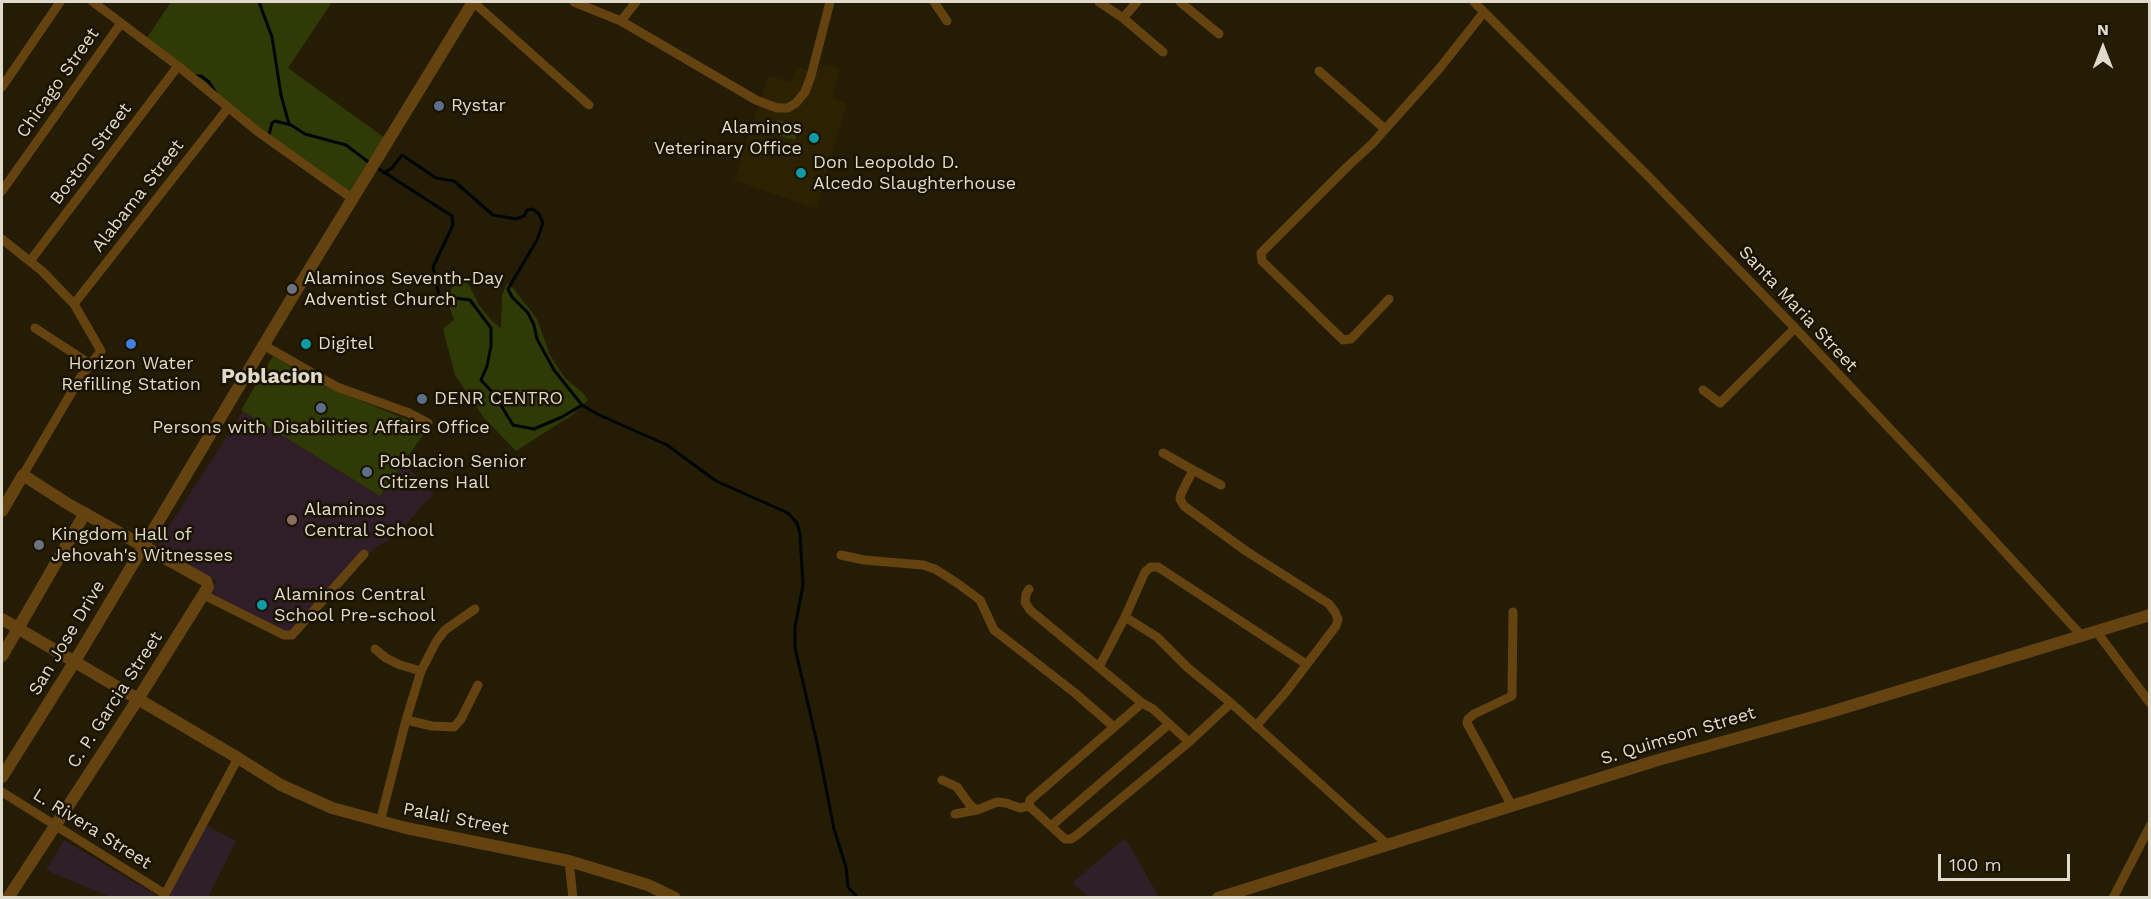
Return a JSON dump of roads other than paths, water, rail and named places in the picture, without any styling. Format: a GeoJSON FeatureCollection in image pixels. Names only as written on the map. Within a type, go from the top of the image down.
{"type":"FeatureCollection","features":[{"type":"Feature","properties":{"kind":"street"},"geometry":{"type":"LineString","coordinates":[[2,87],[60,2]]}},
{"type":"Feature","properties":{"kind":"street"},"geometry":{"type":"LineString","coordinates":[[93,2],[178,66],[257,131],[353,199]]}},
{"type":"Feature","properties":{"kind":"street"},"geometry":{"type":"LineString","coordinates":[[473,2],[589,105]]}},
{"type":"Feature","properties":{"kind":"street","name":"San Jose Drive"},"geometry":{"type":"LineString","coordinates":[[2,777],[75,662],[389,137],[473,2]]}},
{"type":"Feature","properties":{"kind":"street"},"geometry":{"type":"LineString","coordinates":[[574,2],[621,21],[756,100],[777,108],[788,108],[796,104],[805,92],[812,76],[830,2]]}},
{"type":"Feature","properties":{"kind":"street"},"geometry":{"type":"LineString","coordinates":[[621,21],[636,2]]}},
{"type":"Feature","properties":{"kind":"street"},"geometry":{"type":"LineString","coordinates":[[934,2],[947,21]]}},
{"type":"Feature","properties":{"kind":"street"},"geometry":{"type":"LineString","coordinates":[[1099,2],[1123,18],[1163,52]]}},
{"type":"Feature","properties":{"kind":"street"},"geometry":{"type":"LineString","coordinates":[[1123,18],[1137,2]]}},
{"type":"Feature","properties":{"kind":"street"},"geometry":{"type":"LineString","coordinates":[[1180,2],[1220,34]]}},
{"type":"Feature","properties":{"kind":"street","name":"Santa Maria Street"},"geometry":{"type":"LineString","coordinates":[[1474,2],[1646,174],[1795,328],[2081,635]]}},
{"type":"Feature","properties":{"kind":"street"},"geometry":{"type":"LineString","coordinates":[[1389,299],[1351,339],[1343,340],[1261,258],[1264,249],[1372,144],[1439,69],[1484,12]]}},
{"type":"Feature","properties":{"kind":"street","name":"Chicago Street"},"geometry":{"type":"LineString","coordinates":[[2,191],[121,23]]}},
{"type":"Feature","properties":{"kind":"street","name":"Boston Street"},"geometry":{"type":"LineString","coordinates":[[30,261],[178,66]]}},
{"type":"Feature","properties":{"kind":"street"},"geometry":{"type":"LineString","coordinates":[[1319,71],[1385,129]]}},
{"type":"Feature","properties":{"kind":"street","name":"Alabama Street"},"geometry":{"type":"LineString","coordinates":[[74,304],[228,108]]}},
{"type":"Feature","properties":{"kind":"street"},"geometry":{"type":"LineString","coordinates":[[2,239],[42,271],[74,304],[101,351],[90,364],[2,511]]}},
{"type":"Feature","properties":{"kind":"street"},"geometry":{"type":"LineString","coordinates":[[35,328],[90,364]]}},
{"type":"Feature","properties":{"kind":"street"},"geometry":{"type":"LineString","coordinates":[[1703,390],[1720,403],[1795,328]]}},
{"type":"Feature","properties":{"kind":"street"},"geometry":{"type":"LineString","coordinates":[[265,346],[337,387],[409,413],[428,423]]}},
{"type":"Feature","properties":{"kind":"street"},"geometry":{"type":"LineString","coordinates":[[1163,453],[1221,485]]}},
{"type":"Feature","properties":{"kind":"street"},"geometry":{"type":"LineString","coordinates":[[1193,470],[1181,494],[1180,499],[1184,506],[1246,551],[1329,604],[1338,618],[1336,626],[1256,726]]}},
{"type":"Feature","properties":{"kind":"street"},"geometry":{"type":"LineString","coordinates":[[22,475],[143,547],[206,581],[208,587],[204,595],[284,636],[292,636],[363,554]]}},
{"type":"Feature","properties":{"kind":"street"},"geometry":{"type":"LineString","coordinates":[[2,656],[85,513]]}},
{"type":"Feature","properties":{"kind":"street"},"geometry":{"type":"LineString","coordinates":[[841,555],[883,562],[923,565],[935,569],[980,600],[994,630],[1075,693],[1114,727]]}},
{"type":"Feature","properties":{"kind":"street"},"geometry":{"type":"LineString","coordinates":[[1099,667],[1145,572],[1151,567],[1158,567],[1306,664]]}},
{"type":"Feature","properties":{"kind":"street"},"geometry":{"type":"LineString","coordinates":[[1029,589],[1024,602],[1030,610],[1142,703],[1153,709],[1189,742]]}},
{"type":"Feature","properties":{"kind":"street","name":"C. P. Garcia Street"},"geometry":{"type":"LineString","coordinates":[[8,897],[204,595]]}},
{"type":"Feature","properties":{"kind":"street"},"geometry":{"type":"LineString","coordinates":[[380,822],[421,671],[435,642],[445,630],[475,609]]}},
{"type":"Feature","properties":{"kind":"street"},"geometry":{"type":"LineString","coordinates":[[1512,806],[1467,723],[1474,714],[1511,697],[1513,612]]}},
{"type":"Feature","properties":{"kind":"street","name":"S. Quimson Street"},"geometry":{"type":"LineString","coordinates":[[1218,897],[1658,760],[1838,710],[2150,615]]}},
{"type":"Feature","properties":{"kind":"street"},"geometry":{"type":"LineString","coordinates":[[1125,617],[1157,637],[1188,668],[1231,703],[1388,844]]}},
{"type":"Feature","properties":{"kind":"street","name":"Palali Street"},"geometry":{"type":"LineString","coordinates":[[2,619],[281,785],[332,808],[380,822],[569,861],[648,885],[675,897]]}},
{"type":"Feature","properties":{"kind":"street"},"geometry":{"type":"LineString","coordinates":[[2096,631],[2150,704]]}},
{"type":"Feature","properties":{"kind":"street"},"geometry":{"type":"LineString","coordinates":[[375,649],[400,665],[421,671]]}},
{"type":"Feature","properties":{"kind":"street"},"geometry":{"type":"LineString","coordinates":[[406,720],[432,726],[454,727],[461,719],[478,685]]}},
{"type":"Feature","properties":{"kind":"street"},"geometry":{"type":"LineString","coordinates":[[1029,806],[1032,797],[1142,703]]}},
{"type":"Feature","properties":{"kind":"street"},"geometry":{"type":"LineString","coordinates":[[1029,806],[1065,839],[1071,839],[1189,742],[1231,703]]}},
{"type":"Feature","properties":{"kind":"street"},"geometry":{"type":"LineString","coordinates":[[1051,826],[1169,724]]}},
{"type":"Feature","properties":{"kind":"street"},"geometry":{"type":"LineString","coordinates":[[164,896],[238,758]]}},
{"type":"Feature","properties":{"kind":"street"},"geometry":{"type":"LineString","coordinates":[[942,780],[957,787],[976,810]]}},
{"type":"Feature","properties":{"kind":"street","name":"L. Rivera Street"},"geometry":{"type":"LineString","coordinates":[[2,792],[164,896]]}},
{"type":"Feature","properties":{"kind":"street"},"geometry":{"type":"LineString","coordinates":[[956,814],[997,802],[1006,802],[1020,808],[1029,806]]}},
{"type":"Feature","properties":{"kind":"street"},"geometry":{"type":"LineString","coordinates":[[2113,897],[2150,826]]}},
{"type":"Feature","properties":{"kind":"street"},"geometry":{"type":"LineString","coordinates":[[569,861],[573,897]]}},
{"type":"Feature","properties":{"kind":"waterway"},"geometry":{"type":"LineString","coordinates":[[259,2],[272,37],[281,95],[289,124]]}},
{"type":"Feature","properties":{"kind":"waterway"},"geometry":{"type":"LineString","coordinates":[[194,76],[201,76],[209,82],[216,93]]}},
{"type":"Feature","properties":{"kind":"waterway"},"geometry":{"type":"LineString","coordinates":[[267,134],[269,135],[272,123],[275,121],[291,125],[305,134],[346,145],[371,164]]}},
{"type":"Feature","properties":{"kind":"waterway"},"geometry":{"type":"LineString","coordinates":[[384,173],[392,168],[402,155],[436,178],[454,181],[493,215],[516,219],[524,216],[527,210],[533,209],[539,214],[543,223],[537,240],[508,289],[512,297],[528,313],[537,339],[554,370],[582,405]]}},
{"type":"Feature","properties":{"kind":"waterway"},"geometry":{"type":"LineString","coordinates":[[376,167],[452,216],[453,225],[433,267],[439,296],[470,300],[491,328],[491,346],[487,366],[481,380],[494,394],[513,425],[534,429],[582,405],[667,445],[716,481],[788,513],[797,523],[800,534],[803,585],[795,627],[795,648],[834,829],[846,867],[848,887],[858,898]]}},
{"type":"Feature","properties":{"kind":"place","name":"Rystar"},"geometry":{"type":"Point","coordinates":[439,106]}},
{"type":"Feature","properties":{"kind":"place","name":"Alaminos Veterinary Office"},"geometry":{"type":"Point","coordinates":[814,138]}},
{"type":"Feature","properties":{"kind":"place","name":"Don Leopoldo D. Alcedo Slaughterhouse"},"geometry":{"type":"Point","coordinates":[801,173]}},
{"type":"Feature","properties":{"kind":"place","name":"Alaminos Seventh-Day Adventist Church"},"geometry":{"type":"Point","coordinates":[292,289]}},
{"type":"Feature","properties":{"kind":"place","name":"Horizon Water Refilling Station"},"geometry":{"type":"Point","coordinates":[131,344]}},
{"type":"Feature","properties":{"kind":"place","name":"Digitel"},"geometry":{"type":"Point","coordinates":[306,344]}},
{"type":"Feature","properties":{"kind":"place","name":"DENR CENTRO"},"geometry":{"type":"Point","coordinates":[422,399]}},
{"type":"Feature","properties":{"kind":"place","name":"Persons with Disabilities Affairs Office"},"geometry":{"type":"Point","coordinates":[321,408]}},
{"type":"Feature","properties":{"kind":"place","name":"Poblacion Senior Citizens Hall"},"geometry":{"type":"Point","coordinates":[367,472]}},
{"type":"Feature","properties":{"kind":"place","name":"Alaminos Central School"},"geometry":{"type":"Point","coordinates":[292,520]}},
{"type":"Feature","properties":{"kind":"place","name":"Kingdom Hall of Jehovah's Witnesses"},"geometry":{"type":"Point","coordinates":[39,545]}},
{"type":"Feature","properties":{"kind":"place","name":"Alaminos Central School Pre-school"},"geometry":{"type":"Point","coordinates":[262,605]}},
{"type":"Feature","properties":{"kind":"district","name":"Poblacion"},"geometry":{"type":"Point","coordinates":[272,377]}}]}
